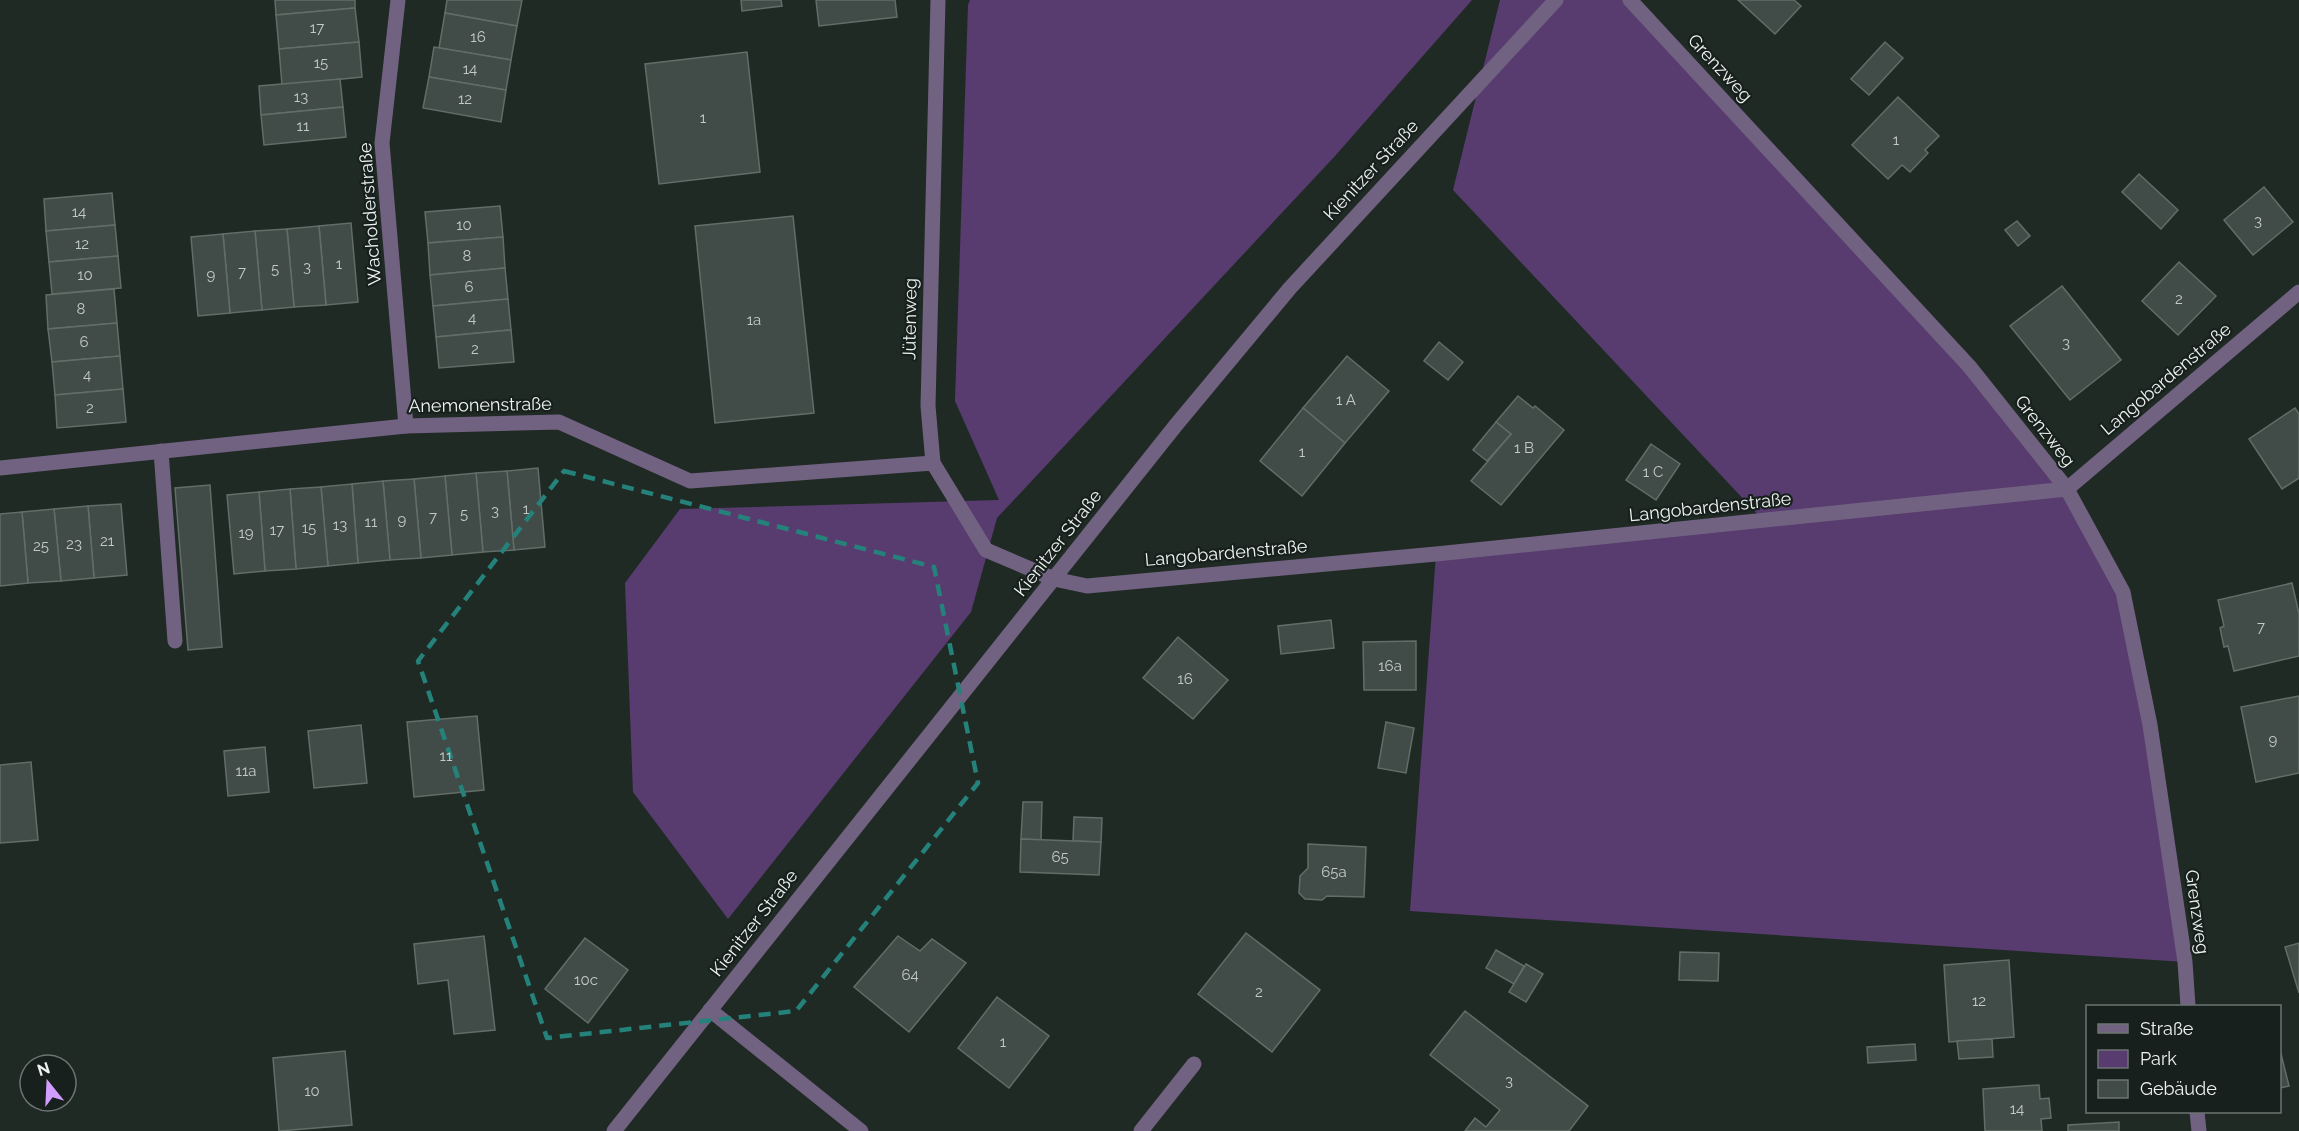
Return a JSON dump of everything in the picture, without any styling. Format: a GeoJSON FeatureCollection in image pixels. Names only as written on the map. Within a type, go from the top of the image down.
{"type":"FeatureCollection","features":[{"type":"Feature","properties":{"kind":"street","name":"Wacholderstraße"},"geometry":{"type":"LineString","coordinates":[[398,0],[382,143],[406,426]]}},
{"type":"Feature","properties":{"kind":"street","name":"Jütenweg"},"geometry":{"type":"LineString","coordinates":[[938,0],[928,406],[933,463],[986,549],[1054,579]]}},
{"type":"Feature","properties":{"kind":"street","name":"Kienitzer Straße"},"geometry":{"type":"LineString","coordinates":[[614,1131],[1176,425],[1290,288],[1556,0]]}},
{"type":"Feature","properties":{"kind":"street","name":"Grenzweg"},"geometry":{"type":"LineString","coordinates":[[1631,0],[1969,366],[2067,489],[2123,592],[2150,725],[2185,962],[2188,1005]]}},
{"type":"Feature","properties":{"kind":"street","name":"Langobardenstraße"},"geometry":{"type":"LineString","coordinates":[[1054,579],[1087,586],[1460,551],[2067,489],[2299,292]]}},
{"type":"Feature","properties":{"kind":"street","name":"Anemonenstraße"},"geometry":{"type":"LineString","coordinates":[[0,468],[406,426],[559,422],[690,481],[933,463]]}},
{"type":"Feature","properties":{"kind":"street"},"geometry":{"type":"LineString","coordinates":[[160,451],[175,641]]}},
{"type":"Feature","properties":{"kind":"street"},"geometry":{"type":"LineString","coordinates":[[710,1010],[861,1131]]}},
{"type":"Feature","properties":{"kind":"street"},"geometry":{"type":"LineString","coordinates":[[1141,1131],[1194,1064]]}},
{"type":"Feature","properties":{"kind":"street"},"geometry":{"type":"LineString","coordinates":[[2197,1113],[2199,1131]]}},
{"type":"Feature","properties":{"kind":"highlighted area"},"geometry":{"type":"Polygon","coordinates":[[[564,471],[934,567],[978,783],[796,1011],[547,1038],[418,661],[564,471]]]}},
{"type":"Feature","properties":{"kind":"green space"},"geometry":{"type":"Polygon","coordinates":[[[970,0],[1472,0],[1335,156],[997,518],[971,612],[728,919],[633,792],[625,583],[680,509],[999,500],[955,401],[968,5],[970,0]]]}},
{"type":"Feature","properties":{"kind":"green space"},"geometry":{"type":"Polygon","coordinates":[[[1500,0],[1631,0],[1969,366],[2067,489],[2123,592],[2185,962],[1410,911],[1436,554],[1764,521],[1453,190],[1500,0]]]}},
{"type":"Feature","properties":{"kind":"building"},"geometry":{"type":"Polygon","coordinates":[[[275,0],[355,0],[355,8],[276,15],[275,0]]]}},
{"type":"Feature","properties":{"kind":"building"},"geometry":{"type":"Polygon","coordinates":[[[447,0],[522,0],[517,26],[445,13],[447,0]]]}},
{"type":"Feature","properties":{"kind":"building"},"geometry":{"type":"Polygon","coordinates":[[[741,0],[781,0],[782,6],[742,11],[741,0]]]}},
{"type":"Feature","properties":{"kind":"building"},"geometry":{"type":"Polygon","coordinates":[[[816,0],[895,0],[897,17],[819,26],[816,0]]]}},
{"type":"Feature","properties":{"kind":"building"},"geometry":{"type":"Polygon","coordinates":[[[1738,0],[1794,0],[1801,6],[1775,34],[1738,0]]]}},
{"type":"Feature","properties":{"kind":"building"},"geometry":{"type":"Polygon","coordinates":[[[355,8],[359,42],[279,49],[276,15],[355,8]]]}},
{"type":"Feature","properties":{"kind":"building"},"geometry":{"type":"Polygon","coordinates":[[[445,13],[517,26],[511,60],[439,48],[445,13]]]}},
{"type":"Feature","properties":{"kind":"building"},"geometry":{"type":"Polygon","coordinates":[[[359,42],[362,77],[282,85],[279,49],[359,42]]]}},
{"type":"Feature","properties":{"kind":"building"},"geometry":{"type":"Polygon","coordinates":[[[1885,42],[1903,58],[1869,95],[1851,79],[1885,42]]]}},
{"type":"Feature","properties":{"kind":"building"},"geometry":{"type":"Polygon","coordinates":[[[434,47],[511,60],[506,90],[429,77],[434,47]]]}},
{"type":"Feature","properties":{"kind":"building"},"geometry":{"type":"Polygon","coordinates":[[[747,52],[760,172],[659,184],[645,64],[747,52]]]}},
{"type":"Feature","properties":{"kind":"building"},"geometry":{"type":"Polygon","coordinates":[[[429,77],[506,90],[501,122],[423,108],[429,77]]]}},
{"type":"Feature","properties":{"kind":"building"},"geometry":{"type":"Polygon","coordinates":[[[340,79],[343,107],[261,115],[259,86],[340,79]]]}},
{"type":"Feature","properties":{"kind":"building"},"geometry":{"type":"Polygon","coordinates":[[[1898,97],[1939,136],[1925,150],[1928,153],[1910,172],[1902,165],[1888,179],[1852,145],[1898,97]]]}},
{"type":"Feature","properties":{"kind":"building"},"geometry":{"type":"Polygon","coordinates":[[[343,107],[346,137],[264,145],[261,115],[343,107]]]}},
{"type":"Feature","properties":{"kind":"building"},"geometry":{"type":"Polygon","coordinates":[[[2139,174],[2178,210],[2161,229],[2122,192],[2139,174]]]}},
{"type":"Feature","properties":{"kind":"building"},"geometry":{"type":"Polygon","coordinates":[[[2264,187],[2293,222],[2253,255],[2224,220],[2264,187]]]}},
{"type":"Feature","properties":{"kind":"building"},"geometry":{"type":"Polygon","coordinates":[[[112,193],[115,225],[46,231],[44,199],[112,193]]]}},
{"type":"Feature","properties":{"kind":"building"},"geometry":{"type":"Polygon","coordinates":[[[500,206],[503,237],[428,243],[425,212],[500,206]]]}},
{"type":"Feature","properties":{"kind":"building"},"geometry":{"type":"Polygon","coordinates":[[[793,216],[814,413],[715,423],[695,226],[793,216]]]}},
{"type":"Feature","properties":{"kind":"building"},"geometry":{"type":"Polygon","coordinates":[[[2017,221],[2030,236],[2018,246],[2005,230],[2017,221]]]}},
{"type":"Feature","properties":{"kind":"building"},"geometry":{"type":"Polygon","coordinates":[[[351,223],[358,302],[326,305],[319,226],[351,223]]]}},
{"type":"Feature","properties":{"kind":"building"},"geometry":{"type":"Polygon","coordinates":[[[115,225],[118,256],[49,262],[46,231],[115,225]]]}},
{"type":"Feature","properties":{"kind":"building"},"geometry":{"type":"Polygon","coordinates":[[[319,226],[326,305],[294,307],[287,229],[319,226]]]}},
{"type":"Feature","properties":{"kind":"building"},"geometry":{"type":"Polygon","coordinates":[[[287,229],[294,307],[262,310],[255,231],[287,229]]]}},
{"type":"Feature","properties":{"kind":"building"},"geometry":{"type":"Polygon","coordinates":[[[255,231],[262,310],[230,313],[223,234],[255,231]]]}},
{"type":"Feature","properties":{"kind":"building"},"geometry":{"type":"Polygon","coordinates":[[[223,234],[230,313],[198,316],[191,237],[223,234]]]}},
{"type":"Feature","properties":{"kind":"building"},"geometry":{"type":"Polygon","coordinates":[[[503,237],[505,268],[430,275],[428,243],[503,237]]]}},
{"type":"Feature","properties":{"kind":"building"},"geometry":{"type":"Polygon","coordinates":[[[118,256],[121,288],[52,294],[49,262],[118,256]]]}},
{"type":"Feature","properties":{"kind":"building"},"geometry":{"type":"Polygon","coordinates":[[[2179,262],[2216,296],[2178,335],[2142,301],[2179,262]]]}},
{"type":"Feature","properties":{"kind":"building"},"geometry":{"type":"Polygon","coordinates":[[[505,268],[508,299],[433,306],[430,275],[505,268]]]}},
{"type":"Feature","properties":{"kind":"building"},"geometry":{"type":"Polygon","coordinates":[[[2062,286],[2121,360],[2070,400],[2010,326],[2062,286]]]}},
{"type":"Feature","properties":{"kind":"building"},"geometry":{"type":"Polygon","coordinates":[[[114,289],[117,323],[48,329],[46,295],[114,289]]]}},
{"type":"Feature","properties":{"kind":"building"},"geometry":{"type":"Polygon","coordinates":[[[508,299],[511,330],[436,337],[433,306],[508,299]]]}},
{"type":"Feature","properties":{"kind":"building"},"geometry":{"type":"Polygon","coordinates":[[[117,323],[120,356],[52,362],[48,329],[117,323]]]}},
{"type":"Feature","properties":{"kind":"building"},"geometry":{"type":"Polygon","coordinates":[[[511,330],[514,362],[439,368],[436,337],[511,330]]]}},
{"type":"Feature","properties":{"kind":"building"},"geometry":{"type":"Polygon","coordinates":[[[1439,342],[1463,362],[1448,380],[1424,361],[1439,342]]]}},
{"type":"Feature","properties":{"kind":"building"},"geometry":{"type":"Polygon","coordinates":[[[120,356],[123,389],[55,395],[52,362],[120,356]]]}},
{"type":"Feature","properties":{"kind":"building"},"geometry":{"type":"Polygon","coordinates":[[[1347,356],[1389,391],[1345,443],[1303,408],[1347,356]]]}},
{"type":"Feature","properties":{"kind":"building"},"geometry":{"type":"Polygon","coordinates":[[[123,389],[126,422],[57,428],[55,395],[123,389]]]}},
{"type":"Feature","properties":{"kind":"building"},"geometry":{"type":"Polygon","coordinates":[[[1518,396],[1533,408],[1535,406],[1564,430],[1501,505],[1471,481],[1511,434],[1496,422],[1518,396]]]}},
{"type":"Feature","properties":{"kind":"building"},"geometry":{"type":"Polygon","coordinates":[[[1303,408],[1345,443],[1302,496],[1260,461],[1303,408]]]}},
{"type":"Feature","properties":{"kind":"building"},"geometry":{"type":"Polygon","coordinates":[[[2295,408],[2299,414],[2299,478],[2282,489],[2249,439],[2295,408]]]}},
{"type":"Feature","properties":{"kind":"building"},"geometry":{"type":"Polygon","coordinates":[[[1496,422],[1511,434],[1487,461],[1473,450],[1496,422]]]}},
{"type":"Feature","properties":{"kind":"building"},"geometry":{"type":"Polygon","coordinates":[[[1651,444],[1680,464],[1656,500],[1626,480],[1651,444]]]}},
{"type":"Feature","properties":{"kind":"building"},"geometry":{"type":"Polygon","coordinates":[[[538,468],[545,547],[514,550],[507,471],[538,468]]]}},
{"type":"Feature","properties":{"kind":"building"},"geometry":{"type":"Polygon","coordinates":[[[507,471],[514,550],[483,552],[476,473],[507,471]]]}},
{"type":"Feature","properties":{"kind":"building"},"geometry":{"type":"Polygon","coordinates":[[[476,473],[483,552],[452,555],[445,476],[476,473]]]}},
{"type":"Feature","properties":{"kind":"building"},"geometry":{"type":"Polygon","coordinates":[[[445,476],[452,555],[421,558],[414,479],[445,476]]]}},
{"type":"Feature","properties":{"kind":"building"},"geometry":{"type":"Polygon","coordinates":[[[414,479],[421,558],[390,560],[383,481],[414,479]]]}},
{"type":"Feature","properties":{"kind":"building"},"geometry":{"type":"Polygon","coordinates":[[[383,481],[390,560],[358,563],[352,484],[383,481]]]}},
{"type":"Feature","properties":{"kind":"building"},"geometry":{"type":"Polygon","coordinates":[[[352,484],[358,563],[328,566],[321,487],[352,484]]]}},
{"type":"Feature","properties":{"kind":"building"},"geometry":{"type":"Polygon","coordinates":[[[210,485],[222,647],[188,650],[175,488],[210,485]]]}},
{"type":"Feature","properties":{"kind":"building"},"geometry":{"type":"Polygon","coordinates":[[[321,487],[328,566],[296,569],[290,489],[321,487]]]}},
{"type":"Feature","properties":{"kind":"building"},"geometry":{"type":"Polygon","coordinates":[[[290,489],[296,569],[265,571],[259,492],[290,489]]]}},
{"type":"Feature","properties":{"kind":"building"},"geometry":{"type":"Polygon","coordinates":[[[259,492],[265,571],[234,574],[227,495],[259,492]]]}},
{"type":"Feature","properties":{"kind":"building"},"geometry":{"type":"Polygon","coordinates":[[[121,504],[127,575],[94,578],[88,506],[121,504]]]}},
{"type":"Feature","properties":{"kind":"building"},"geometry":{"type":"Polygon","coordinates":[[[88,506],[94,578],[61,581],[54,509],[88,506]]]}},
{"type":"Feature","properties":{"kind":"building"},"geometry":{"type":"Polygon","coordinates":[[[54,509],[61,581],[28,583],[22,512],[54,509]]]}},
{"type":"Feature","properties":{"kind":"building"},"geometry":{"type":"Polygon","coordinates":[[[22,512],[28,583],[0,586],[0,514],[22,512]]]}},
{"type":"Feature","properties":{"kind":"building"},"geometry":{"type":"Polygon","coordinates":[[[2292,583],[2299,614],[2299,656],[2234,671],[2228,646],[2224,647],[2220,628],[2224,626],[2218,600],[2292,583]]]}},
{"type":"Feature","properties":{"kind":"building"},"geometry":{"type":"Polygon","coordinates":[[[1331,620],[1334,648],[1281,654],[1278,626],[1331,620]]]}},
{"type":"Feature","properties":{"kind":"building"},"geometry":{"type":"Polygon","coordinates":[[[1178,637],[1228,680],[1193,719],[1143,678],[1178,637]]]}},
{"type":"Feature","properties":{"kind":"building"},"geometry":{"type":"Polygon","coordinates":[[[1416,641],[1416,690],[1364,690],[1363,642],[1416,641]]]}},
{"type":"Feature","properties":{"kind":"building"},"geometry":{"type":"Polygon","coordinates":[[[2299,696],[2299,773],[2256,782],[2241,707],[2299,696]]]}},
{"type":"Feature","properties":{"kind":"building"},"geometry":{"type":"Polygon","coordinates":[[[477,716],[484,790],[414,797],[407,722],[477,716]]]}},
{"type":"Feature","properties":{"kind":"building"},"geometry":{"type":"Polygon","coordinates":[[[1386,722],[1414,728],[1406,773],[1378,768],[1386,722]]]}},
{"type":"Feature","properties":{"kind":"building"},"geometry":{"type":"Polygon","coordinates":[[[361,725],[367,783],[314,788],[308,731],[361,725]]]}},
{"type":"Feature","properties":{"kind":"building"},"geometry":{"type":"Polygon","coordinates":[[[265,747],[269,792],[228,796],[224,751],[265,747]]]}},
{"type":"Feature","properties":{"kind":"building"},"geometry":{"type":"Polygon","coordinates":[[[31,762],[38,840],[0,843],[0,765],[31,762]]]}},
{"type":"Feature","properties":{"kind":"building"},"geometry":{"type":"Polygon","coordinates":[[[1023,802],[1042,802],[1041,840],[1021,839],[1023,802]]]}},
{"type":"Feature","properties":{"kind":"building"},"geometry":{"type":"Polygon","coordinates":[[[1074,817],[1102,818],[1101,842],[1073,841],[1074,817]]]}},
{"type":"Feature","properties":{"kind":"building"},"geometry":{"type":"Polygon","coordinates":[[[1021,839],[1101,842],[1099,875],[1020,872],[1021,839]]]}},
{"type":"Feature","properties":{"kind":"building"},"geometry":{"type":"Polygon","coordinates":[[[1308,844],[1366,847],[1364,897],[1327,896],[1322,900],[1305,899],[1299,893],[1300,876],[1308,868],[1308,844]]]}},
{"type":"Feature","properties":{"kind":"building"},"geometry":{"type":"Polygon","coordinates":[[[1246,933],[1320,990],[1272,1052],[1198,994],[1246,933]]]}},
{"type":"Feature","properties":{"kind":"building"},"geometry":{"type":"Polygon","coordinates":[[[484,936],[495,1030],[454,1034],[448,980],[418,984],[414,944],[484,936]]]}},
{"type":"Feature","properties":{"kind":"building"},"geometry":{"type":"Polygon","coordinates":[[[898,936],[920,951],[932,939],[966,963],[909,1032],[854,987],[898,936]]]}},
{"type":"Feature","properties":{"kind":"building"},"geometry":{"type":"Polygon","coordinates":[[[585,938],[628,970],[588,1023],[545,989],[585,938]]]}},
{"type":"Feature","properties":{"kind":"building"},"geometry":{"type":"Polygon","coordinates":[[[2299,943],[2299,993],[2285,947],[2299,943]]]}},
{"type":"Feature","properties":{"kind":"building"},"geometry":{"type":"Polygon","coordinates":[[[1496,950],[1524,966],[1514,984],[1486,968],[1496,950]]]}},
{"type":"Feature","properties":{"kind":"building"},"geometry":{"type":"Polygon","coordinates":[[[1680,952],[1719,953],[1718,981],[1679,980],[1680,952]]]}},
{"type":"Feature","properties":{"kind":"building"},"geometry":{"type":"Polygon","coordinates":[[[2009,960],[2014,1037],[1949,1042],[1944,965],[2009,960]]]}},
{"type":"Feature","properties":{"kind":"building"},"geometry":{"type":"Polygon","coordinates":[[[1526,964],[1543,974],[1526,1002],[1509,992],[1526,964]]]}},
{"type":"Feature","properties":{"kind":"building"},"geometry":{"type":"Polygon","coordinates":[[[997,997],[1049,1036],[1009,1088],[958,1048],[997,997]]]}},
{"type":"Feature","properties":{"kind":"building"},"geometry":{"type":"Polygon","coordinates":[[[1465,1011],[1588,1106],[1569,1131],[1465,1131],[1475,1118],[1486,1127],[1500,1110],[1430,1055],[1465,1011]]]}},
{"type":"Feature","properties":{"kind":"building"},"geometry":{"type":"Polygon","coordinates":[[[1992,1039],[1993,1057],[1959,1059],[1957,1041],[1992,1039]]]}},
{"type":"Feature","properties":{"kind":"building"},"geometry":{"type":"Polygon","coordinates":[[[1915,1044],[1916,1060],[1868,1063],[1867,1047],[1915,1044]]]}},
{"type":"Feature","properties":{"kind":"building"},"geometry":{"type":"Polygon","coordinates":[[[345,1051],[352,1125],[279,1131],[273,1058],[345,1051]]]}},
{"type":"Feature","properties":{"kind":"building"},"geometry":{"type":"Polygon","coordinates":[[[2281,1054],[2289,1086],[2281,1088],[2281,1054]]]}},
{"type":"Feature","properties":{"kind":"building"},"geometry":{"type":"Polygon","coordinates":[[[2039,1085],[2040,1099],[2049,1098],[2051,1118],[2041,1119],[2042,1131],[1985,1131],[1983,1089],[2039,1085]]]}},
{"type":"Feature","properties":{"kind":"building"},"geometry":{"type":"Polygon","coordinates":[[[2119,1122],[2119,1131],[2068,1131],[2068,1125],[2119,1122]]]}}]}
